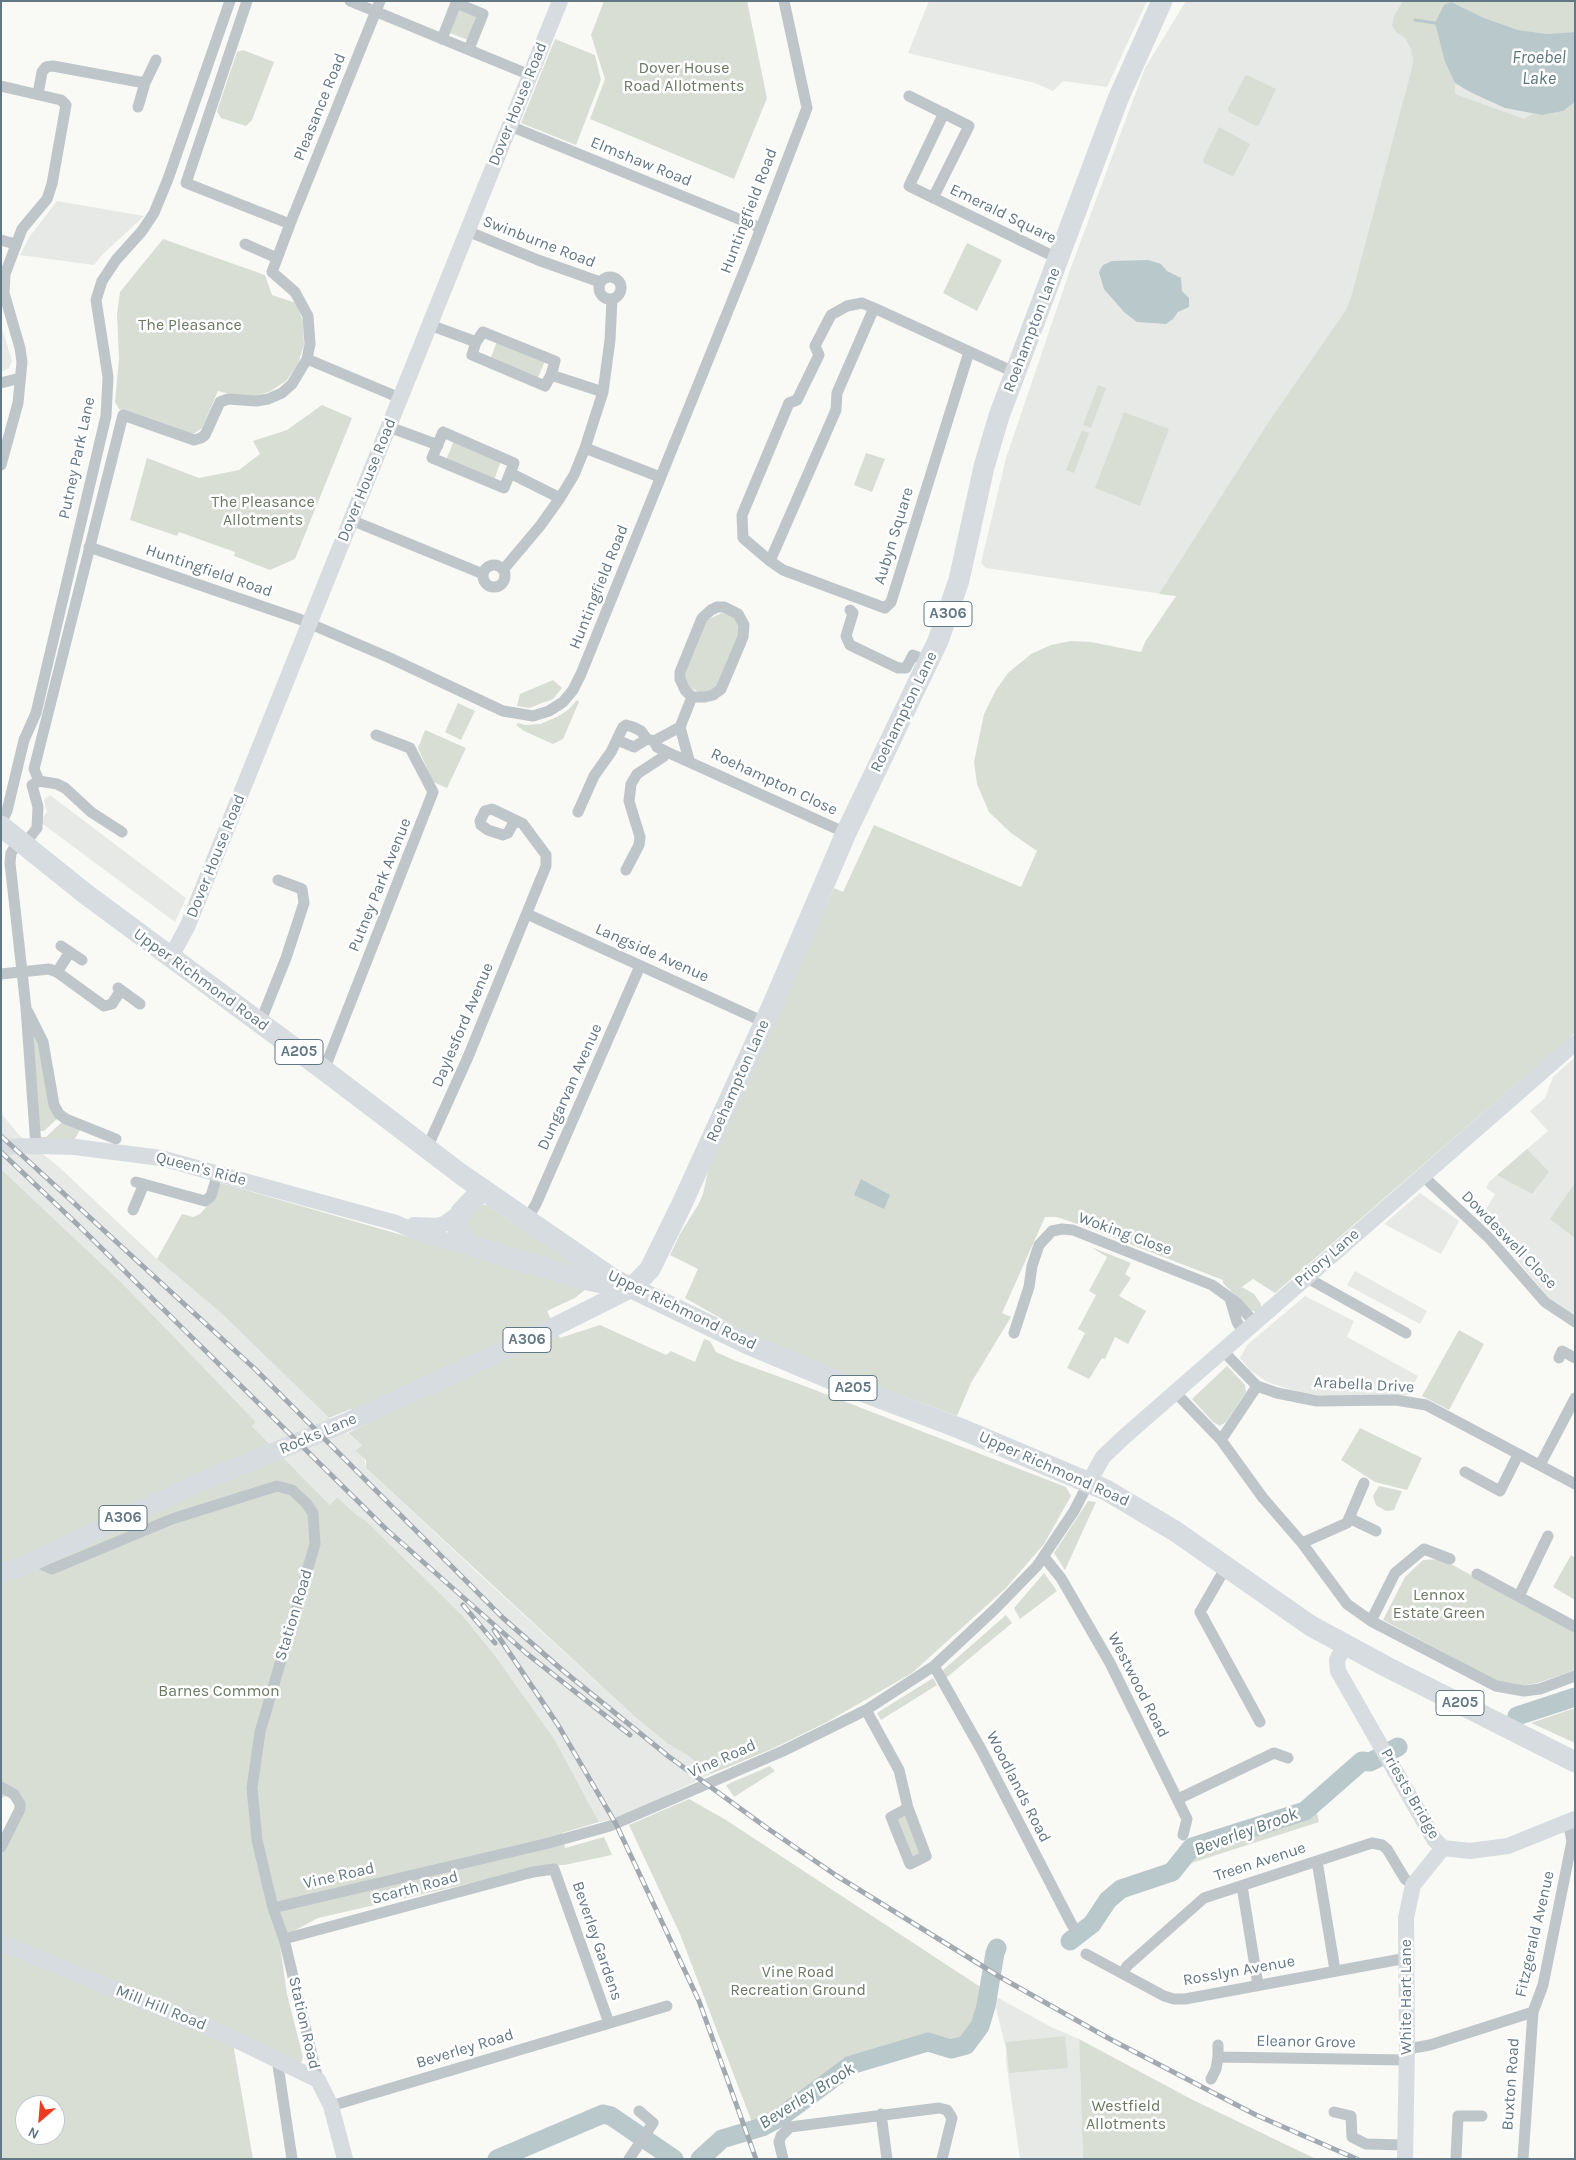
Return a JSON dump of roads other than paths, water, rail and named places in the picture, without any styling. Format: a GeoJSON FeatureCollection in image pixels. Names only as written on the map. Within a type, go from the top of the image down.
{"type":"FeatureCollection","features":[{"type":"Feature","properties":{"kind":"highway","name":"Roehampton Lane"},"geometry":{"type":"LineString","coordinates":[[632,1288],[647,1275],[654,1262],[764,1022],[846,832],[929,662],[953,601],[984,467],[1000,416],[1118,99],[1162,1]]}},
{"type":"Feature","properties":{"kind":"highway","name":"Upper Richmond Road"},"geometry":{"type":"LineString","coordinates":[[1,825],[21,843],[171,957],[427,1148],[483,1189],[613,1278],[709,1326],[776,1356],[1090,1482],[1140,1508],[1289,1612],[1345,1645]]}},
{"type":"Feature","properties":{"kind":"highway","name":"Queen's Ride"},"geometry":{"type":"LineString","coordinates":[[461,1212],[483,1189]]}},
{"type":"Feature","properties":{"kind":"highway"},"geometry":{"type":"LineString","coordinates":[[461,1212],[456,1221],[457,1230],[471,1246]]}},
{"type":"Feature","properties":{"kind":"highway","name":"Queen's Ride"},"geometry":{"type":"LineString","coordinates":[[471,1246],[597,1282],[632,1288]]}},
{"type":"Feature","properties":{"kind":"highway","name":"A205"},"geometry":{"type":"LineString","coordinates":[[1345,1645],[1575,1762]]}},
{"type":"Feature","properties":{"kind":"main road","name":"Rocks Lane"},"geometry":{"type":"LineString","coordinates":[[1,1574],[34,1561],[149,1505],[352,1420],[548,1330],[632,1288]]}},
{"type":"Feature","properties":{"kind":"street","name":"Putney Park Lane"},"geometry":{"type":"LineString","coordinates":[[1,825],[7,811],[24,740],[36,713],[106,416],[108,377],[96,300],[102,281],[116,260],[142,231],[154,213],[168,179],[230,1]]}},
{"type":"Feature","properties":{"kind":"street"},"geometry":{"type":"LineString","coordinates":[[39,780],[34,768],[123,415],[194,440],[201,438],[205,435],[220,402],[228,399],[256,401],[268,399],[282,393],[292,384],[307,359],[310,344],[308,316],[295,292],[272,272],[290,224],[186,183],[247,1]]}},
{"type":"Feature","properties":{"kind":"street"},"geometry":{"type":"LineString","coordinates":[[350,1],[378,6],[442,39],[530,75]]}},
{"type":"Feature","properties":{"kind":"street","name":"Dover House Road"},"geometry":{"type":"LineString","coordinates":[[171,957],[188,925],[560,1]]}},
{"type":"Feature","properties":{"kind":"street","name":"Huntingfield Road"},"geometry":{"type":"LineString","coordinates":[[89,547],[310,623],[503,711],[533,716],[549,711],[563,702],[573,690],[581,674],[761,228],[807,108],[784,1]]}},
{"type":"Feature","properties":{"kind":"street"},"geometry":{"type":"LineString","coordinates":[[442,39],[456,3],[483,14],[469,49]]}},
{"type":"Feature","properties":{"kind":"street","name":"Pleasance Road"},"geometry":{"type":"LineString","coordinates":[[290,224],[378,6]]}},
{"type":"Feature","properties":{"kind":"street"},"geometry":{"type":"LineString","coordinates":[[138,107],[145,83],[156,60]]}},
{"type":"Feature","properties":{"kind":"street"},"geometry":{"type":"LineString","coordinates":[[38,94],[42,72],[46,67],[54,66],[145,83]]}},
{"type":"Feature","properties":{"kind":"street"},"geometry":{"type":"LineString","coordinates":[[1,86],[65,102],[66,111],[52,184],[47,199],[22,229],[15,244],[6,274],[4,293],[20,348],[22,362],[18,403],[1,465]]}},
{"type":"Feature","properties":{"kind":"street","name":"Emerald Square"},"geometry":{"type":"LineString","coordinates":[[909,96],[969,126],[933,198]]}},
{"type":"Feature","properties":{"kind":"street","name":"Emerald Square"},"geometry":{"type":"LineString","coordinates":[[944,113],[909,186],[1058,259]]}},
{"type":"Feature","properties":{"kind":"street","name":"Elmshaw Road"},"geometry":{"type":"LineString","coordinates":[[510,126],[761,228]]}},
{"type":"Feature","properties":{"kind":"street","name":"Swinburne Road"},"geometry":{"type":"LineString","coordinates":[[467,232],[600,282],[610,277],[619,282],[620,292],[612,299],[610,340],[603,392],[586,448],[574,475],[560,498],[540,526],[503,570]]}},
{"type":"Feature","properties":{"kind":"street"},"geometry":{"type":"LineString","coordinates":[[1,240],[15,244]]}},
{"type":"Feature","properties":{"kind":"street"},"geometry":{"type":"LineString","coordinates":[[244,244],[277,258]]}},
{"type":"Feature","properties":{"kind":"street","name":"Swinburne Road"},"geometry":{"type":"LineString","coordinates":[[600,282],[599,288],[602,295],[612,299]]}},
{"type":"Feature","properties":{"kind":"street","name":"Aubyn Square"},"geometry":{"type":"LineString","coordinates":[[969,352],[891,602],[885,608],[783,570],[743,538],[742,514],[788,403],[797,400],[819,355],[815,346],[831,315],[847,306],[862,303],[1016,373]]}},
{"type":"Feature","properties":{"kind":"street"},"geometry":{"type":"LineString","coordinates":[[770,561],[836,410],[837,394],[874,308]]}},
{"type":"Feature","properties":{"kind":"street"},"geometry":{"type":"LineString","coordinates":[[430,325],[476,342]]}},
{"type":"Feature","properties":{"kind":"street"},"geometry":{"type":"LineString","coordinates":[[483,332],[555,361],[552,375],[546,386],[472,355],[476,342],[483,332]]}},
{"type":"Feature","properties":{"kind":"street"},"geometry":{"type":"LineString","coordinates":[[307,359],[400,398]]}},
{"type":"Feature","properties":{"kind":"street"},"geometry":{"type":"LineString","coordinates":[[552,375],[603,392]]}},
{"type":"Feature","properties":{"kind":"street"},"geometry":{"type":"LineString","coordinates":[[1,383],[20,378]]}},
{"type":"Feature","properties":{"kind":"street"},"geometry":{"type":"LineString","coordinates":[[389,426],[438,445]]}},
{"type":"Feature","properties":{"kind":"street"},"geometry":{"type":"LineString","coordinates":[[443,432],[514,462],[510,473],[504,488],[432,458],[443,432]]}},
{"type":"Feature","properties":{"kind":"street"},"geometry":{"type":"LineString","coordinates":[[586,448],[660,477]]}},
{"type":"Feature","properties":{"kind":"street"},"geometry":{"type":"LineString","coordinates":[[510,473],[560,498]]}},
{"type":"Feature","properties":{"kind":"street"},"geometry":{"type":"LineString","coordinates":[[351,520],[483,574]]}},
{"type":"Feature","properties":{"kind":"street"},"geometry":{"type":"LineString","coordinates":[[490,565],[497,565],[503,570],[504,580],[496,587],[486,583],[483,574],[490,565]]}},
{"type":"Feature","properties":{"kind":"street"},"geometry":{"type":"LineString","coordinates":[[718,607],[731,609],[741,619],[745,630],[725,682],[713,695],[692,697],[685,690],[680,679],[680,672],[702,618],[718,607]]}},
{"type":"Feature","properties":{"kind":"street"},"geometry":{"type":"LineString","coordinates":[[850,610],[853,613],[848,624],[846,636],[850,645],[898,668],[906,668],[913,655],[929,662]]}},
{"type":"Feature","properties":{"kind":"street"},"geometry":{"type":"LineString","coordinates":[[578,812],[594,776],[616,740],[634,747],[680,727],[692,697]]}},
{"type":"Feature","properties":{"kind":"street","name":"Roehampton Close"},"geometry":{"type":"LineString","coordinates":[[616,740],[626,725],[641,732],[657,747],[667,752],[689,760],[846,832]]}},
{"type":"Feature","properties":{"kind":"street","name":"Roehampton Close"},"geometry":{"type":"LineString","coordinates":[[680,727],[689,760]]}},
{"type":"Feature","properties":{"kind":"street","name":"Putney Park Avenue"},"geometry":{"type":"LineString","coordinates":[[324,1070],[433,792],[410,748],[376,735]]}},
{"type":"Feature","properties":{"kind":"street"},"geometry":{"type":"LineString","coordinates":[[626,870],[639,845],[640,836],[629,801],[632,784],[637,774],[663,757],[667,752]]}},
{"type":"Feature","properties":{"kind":"street"},"geometry":{"type":"LineString","coordinates":[[36,1146],[26,1008],[10,863],[12,853],[37,828],[38,808],[32,785],[39,780],[65,788],[91,812],[122,832]]}},
{"type":"Feature","properties":{"kind":"street","name":"Daylesford Avenue"},"geometry":{"type":"LineString","coordinates":[[427,1148],[468,1057],[548,861],[546,855],[523,824],[515,820]]}},
{"type":"Feature","properties":{"kind":"street"},"geometry":{"type":"LineString","coordinates":[[260,1023],[286,958],[304,903],[302,889],[278,880]]}},
{"type":"Feature","properties":{"kind":"street","name":"Langside Avenue"},"geometry":{"type":"LineString","coordinates":[[527,914],[764,1022]]}},
{"type":"Feature","properties":{"kind":"street"},"geometry":{"type":"LineString","coordinates":[[57,972],[66,949],[82,960]]}},
{"type":"Feature","properties":{"kind":"street","name":"Dungarvan Avenue"},"geometry":{"type":"LineString","coordinates":[[527,1219],[536,1204],[640,966]]}},
{"type":"Feature","properties":{"kind":"street"},"geometry":{"type":"LineString","coordinates":[[1,974],[49,969],[57,972],[104,1006],[112,1004],[120,989],[140,1004]]}},
{"type":"Feature","properties":{"kind":"street"},"geometry":{"type":"LineString","coordinates":[[26,1008],[43,1042],[54,1105],[59,1114],[66,1119],[116,1139]]}},
{"type":"Feature","properties":{"kind":"street","name":"Priory Lane"},"geometry":{"type":"LineString","coordinates":[[1090,1482],[1108,1451],[1307,1275],[1575,1043]]}},
{"type":"Feature","properties":{"kind":"street","name":"Queen's Ride"},"geometry":{"type":"LineString","coordinates":[[1,1147],[36,1146],[128,1152],[161,1158],[396,1223],[422,1234],[471,1246]]}},
{"type":"Feature","properties":{"kind":"street"},"geometry":{"type":"LineString","coordinates":[[133,1210],[140,1183],[205,1201],[211,1196],[218,1173]]}},
{"type":"Feature","properties":{"kind":"street","name":"Dowdeswell Close"},"geometry":{"type":"LineString","coordinates":[[1423,1176],[1489,1238],[1545,1302],[1575,1322]]}},
{"type":"Feature","properties":{"kind":"street","name":"Queen's Ride"},"geometry":{"type":"LineString","coordinates":[[396,1223],[433,1227],[444,1224],[461,1212]]}},
{"type":"Feature","properties":{"kind":"street","name":"Woking Close"},"geometry":{"type":"LineString","coordinates":[[1014,1333],[1029,1287],[1036,1251],[1043,1239],[1056,1230],[1072,1230],[1202,1281],[1222,1292],[1230,1299],[1236,1322],[1250,1327]]}},
{"type":"Feature","properties":{"kind":"street"},"geometry":{"type":"LineString","coordinates":[[1307,1275],[1311,1280],[1406,1333]]}},
{"type":"Feature","properties":{"kind":"street","name":"Arabella Drive"},"geometry":{"type":"LineString","coordinates":[[1223,1351],[1257,1386],[1277,1393],[1317,1401],[1396,1400],[1426,1405],[1575,1484]]}},
{"type":"Feature","properties":{"kind":"street"},"geometry":{"type":"LineString","coordinates":[[1560,1358],[1562,1351],[1575,1358]]}},
{"type":"Feature","properties":{"kind":"street"},"geometry":{"type":"LineString","coordinates":[[1222,1440],[1257,1386]]}},
{"type":"Feature","properties":{"kind":"street"},"geometry":{"type":"LineString","coordinates":[[1175,1392],[1222,1440],[1263,1498],[1302,1543],[1347,1604],[1371,1621],[1496,1686],[1524,1691],[1540,1689],[1575,1676]]}},
{"type":"Feature","properties":{"kind":"street"},"geometry":{"type":"LineString","coordinates":[[1540,1465],[1575,1398]]}},
{"type":"Feature","properties":{"kind":"street"},"geometry":{"type":"LineString","coordinates":[[1465,1472],[1500,1491],[1518,1455]]}},
{"type":"Feature","properties":{"kind":"street","name":"Vine Road"},"geometry":{"type":"LineString","coordinates":[[273,1908],[549,1843],[610,1826],[783,1751],[866,1710],[934,1666],[995,1610],[1044,1557],[1074,1511],[1090,1482]]}},
{"type":"Feature","properties":{"kind":"street"},"geometry":{"type":"LineString","coordinates":[[1302,1543],[1347,1523],[1364,1483]]}},
{"type":"Feature","properties":{"kind":"street","name":"Station Road"},"geometry":{"type":"LineString","coordinates":[[34,1561],[52,1569],[172,1519],[277,1486],[292,1490],[306,1503],[313,1513],[315,1544],[260,1732],[252,1788],[257,1840],[273,1908],[284,1939],[318,2080],[331,2106],[345,2159]]}},
{"type":"Feature","properties":{"kind":"street"},"geometry":{"type":"LineString","coordinates":[[1349,1518],[1376,1531]]}},
{"type":"Feature","properties":{"kind":"street"},"geometry":{"type":"LineString","coordinates":[[1518,1596],[1548,1536]]}},
{"type":"Feature","properties":{"kind":"street"},"geometry":{"type":"LineString","coordinates":[[1371,1621],[1395,1573],[1424,1549],[1450,1558]]}},
{"type":"Feature","properties":{"kind":"street","name":"Westwood Road"},"geometry":{"type":"LineString","coordinates":[[1044,1557],[1061,1578],[1110,1663],[1187,1819],[1183,1835]]}},
{"type":"Feature","properties":{"kind":"street"},"geometry":{"type":"LineString","coordinates":[[1226,1567],[1200,1612],[1260,1722]]}},
{"type":"Feature","properties":{"kind":"street"},"geometry":{"type":"LineString","coordinates":[[1477,1574],[1575,1627]]}},
{"type":"Feature","properties":{"kind":"street","name":"Priests Bridge"},"geometry":{"type":"LineString","coordinates":[[1345,1645],[1337,1660],[1338,1671],[1434,1839],[1443,1848],[1470,1851],[1508,1846],[1571,1821]]}},
{"type":"Feature","properties":{"kind":"street","name":"Woodlands Road"},"geometry":{"type":"LineString","coordinates":[[934,1666],[977,1743],[1072,1925]]}},
{"type":"Feature","properties":{"kind":"street"},"geometry":{"type":"LineString","coordinates":[[866,1710],[899,1770],[908,1808]]}},
{"type":"Feature","properties":{"kind":"street"},"geometry":{"type":"LineString","coordinates":[[1178,1799],[1274,1753],[1288,1758]]}},
{"type":"Feature","properties":{"kind":"street"},"geometry":{"type":"LineString","coordinates":[[1,1787],[14,1794],[20,1804],[20,1809],[1,1847]]}},
{"type":"Feature","properties":{"kind":"street","name":"Fitzgerald Avenue"},"geometry":{"type":"LineString","coordinates":[[1407,2054],[1533,2012],[1543,1985],[1572,1841],[1571,1821]]}},
{"type":"Feature","properties":{"kind":"street","name":"Treen Avenue"},"geometry":{"type":"LineString","coordinates":[[1123,1973],[1126,1966],[1194,1904],[1213,1894],[1372,1842],[1386,1849],[1405,1880],[1413,1885]]}},
{"type":"Feature","properties":{"kind":"street","name":"White Hart Lane"},"geometry":{"type":"LineString","coordinates":[[1405,2152],[1407,2054],[1406,1918],[1413,1885],[1443,1848]]}},
{"type":"Feature","properties":{"kind":"street"},"geometry":{"type":"LineString","coordinates":[[1317,1861],[1335,1970]]}},
{"type":"Feature","properties":{"kind":"street","name":"Scarth Road"},"geometry":{"type":"LineString","coordinates":[[284,1939],[533,1872],[554,1869]]}},
{"type":"Feature","properties":{"kind":"street","name":"Beverley Gardens"},"geometry":{"type":"LineString","coordinates":[[554,1869],[608,2023]]}},
{"type":"Feature","properties":{"kind":"street"},"geometry":{"type":"LineString","coordinates":[[1242,1886],[1258,1985]]}},
{"type":"Feature","properties":{"kind":"street","name":"Mill Hill Road"},"geometry":{"type":"LineString","coordinates":[[1,1943],[224,2034],[318,2080]]}},
{"type":"Feature","properties":{"kind":"street","name":"Rosslyn Avenue"},"geometry":{"type":"LineString","coordinates":[[1086,1954],[1164,1996],[1174,1999],[1185,1999],[1407,1958]]}},
{"type":"Feature","properties":{"kind":"street","name":"Beverley Road"},"geometry":{"type":"LineString","coordinates":[[331,2106],[668,2006]]}},
{"type":"Feature","properties":{"kind":"street","name":"Buxton Road"},"geometry":{"type":"LineString","coordinates":[[1522,2159],[1533,2012]]}},
{"type":"Feature","properties":{"kind":"street"},"geometry":{"type":"LineString","coordinates":[[1211,2079],[1216,2069],[1218,2045]]}},
{"type":"Feature","properties":{"kind":"street","name":"Eleanor Grove"},"geometry":{"type":"LineString","coordinates":[[1218,2057],[1407,2054]]}},
{"type":"Feature","properties":{"kind":"street"},"geometry":{"type":"LineString","coordinates":[[277,2059],[276,2065],[292,2159]]}},
{"type":"Feature","properties":{"kind":"street"},"geometry":{"type":"LineString","coordinates":[[783,2159],[779,2142],[781,2136],[790,2128],[882,2114],[939,2108],[947,2110],[952,2118],[942,2159]]}},
{"type":"Feature","properties":{"kind":"street"},"geometry":{"type":"LineString","coordinates":[[629,2159],[650,2131],[639,2111]]}},
{"type":"Feature","properties":{"kind":"street"},"geometry":{"type":"LineString","coordinates":[[1334,2112],[1351,2116],[1352,2137],[1366,2144],[1405,2152]]}},
{"type":"Feature","properties":{"kind":"street"},"geometry":{"type":"LineString","coordinates":[[882,2114],[887,2159]]}},
{"type":"Feature","properties":{"kind":"street"},"geometry":{"type":"LineString","coordinates":[[1456,2159],[1458,2116],[1482,2116]]}},
{"type":"Feature","properties":{"kind":"water","name":"Froebel Lake"},"geometry":{"type":"Polygon","coordinates":[[[1451,2],[1484,18],[1518,30],[1547,34],[1575,32],[1575,102],[1563,111],[1542,115],[1505,108],[1455,83],[1445,62],[1435,23],[1444,5],[1451,2]]]}},
{"type":"Feature","properties":{"kind":"water"},"geometry":{"type":"Polygon","coordinates":[[[1148,260],[1161,264],[1167,271],[1181,278],[1182,291],[1189,298],[1189,307],[1178,312],[1166,324],[1137,322],[1124,312],[1104,289],[1099,272],[1103,265],[1112,261],[1148,260]]]}},
{"type":"Feature","properties":{"kind":"water"},"geometry":{"type":"Polygon","coordinates":[[[861,1179],[890,1195],[884,1209],[854,1195],[861,1179]]]}},
{"type":"Feature","properties":{"kind":"waterway"},"geometry":{"type":"LineString","coordinates":[[1415,20],[1435,23]]}},
{"type":"Feature","properties":{"kind":"waterway","name":"Beverley Brook"},"geometry":{"type":"LineString","coordinates":[[1517,1716],[1575,1697]]}},
{"type":"Feature","properties":{"kind":"waterway","name":"Beverley Brook"},"geometry":{"type":"LineString","coordinates":[[1392,1750],[1398,1747]]}},
{"type":"Feature","properties":{"kind":"waterway","name":"Beverley Brook"},"geometry":{"type":"LineString","coordinates":[[1070,1941],[1092,1924],[1108,1900],[1121,1889],[1172,1872],[1192,1847],[1305,1811],[1362,1761],[1370,1762],[1378,1758]]}},
{"type":"Feature","properties":{"kind":"waterway"},"geometry":{"type":"LineString","coordinates":[[1358,1775],[1370,1762]]}},
{"type":"Feature","properties":{"kind":"waterway","name":"Beverley Brook"},"geometry":{"type":"LineString","coordinates":[[700,2159],[722,2139],[762,2127],[779,2118],[851,2065],[928,2042],[951,2049],[966,2045],[980,2026],[986,2006],[997,1948]]}},
{"type":"Feature","properties":{"kind":"waterway","name":"Beverley Brook"},"geometry":{"type":"LineString","coordinates":[[964,2052],[966,2045]]}},
{"type":"Feature","properties":{"kind":"waterway","name":"Beverley Brook"},"geometry":{"type":"LineString","coordinates":[[497,2159],[603,2114],[611,2116],[674,2159]]}},
{"type":"Feature","properties":{"kind":"railway"},"geometry":{"type":"LineString","coordinates":[[1,1136],[255,1369],[503,1618],[561,1669],[668,1756],[837,1876],[1000,1977],[1108,2038],[1256,2115],[1357,2159]]}},
{"type":"Feature","properties":{"kind":"railway"},"geometry":{"type":"LineString","coordinates":[[1,1152],[79,1226],[387,1530],[526,1653],[630,1735]]}},
{"type":"Feature","properties":{"kind":"railway"},"geometry":{"type":"LineString","coordinates":[[463,1605],[495,1643]]}},
{"type":"Feature","properties":{"kind":"railway"},"geometry":{"type":"LineString","coordinates":[[494,1630],[558,1725],[616,1824],[699,2001],[756,2159]]}},
{"type":"Feature","properties":{"kind":"park label","name":"Dover House Road Allotments"},"geometry":{"type":"Point","coordinates":[684,77]}},
{"type":"Feature","properties":{"kind":"park label","name":"The Pleasance"},"geometry":{"type":"Point","coordinates":[190,325]}},
{"type":"Feature","properties":{"kind":"park label","name":"The Pleasance Allotments"},"geometry":{"type":"Point","coordinates":[263,511]}},
{"type":"Feature","properties":{"kind":"park label","name":"Lennox Estate Green"},"geometry":{"type":"Point","coordinates":[1439,1604]}},
{"type":"Feature","properties":{"kind":"park label","name":"Barnes Common"},"geometry":{"type":"Point","coordinates":[219,1691]}},
{"type":"Feature","properties":{"kind":"park label","name":"Vine Road Recreation Ground"},"geometry":{"type":"Point","coordinates":[798,1981]}},
{"type":"Feature","properties":{"kind":"park label","name":"Westfield Allotments"},"geometry":{"type":"Point","coordinates":[1126,2115]}}]}
